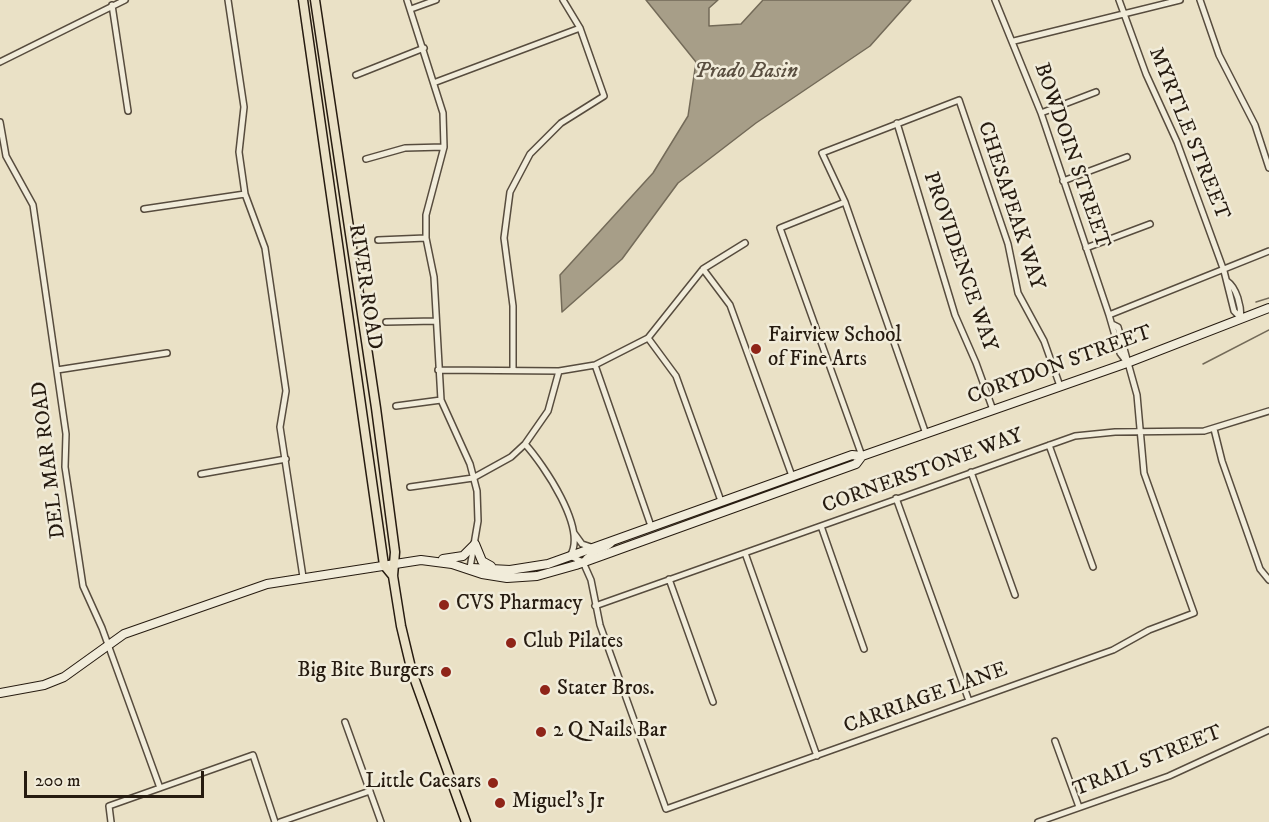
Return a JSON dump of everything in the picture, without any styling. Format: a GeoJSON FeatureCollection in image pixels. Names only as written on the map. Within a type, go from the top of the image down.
{"type":"FeatureCollection","features":[{"type":"Feature","properties":{"kind":"main road","name":"RIVER ROAD"},"geometry":{"type":"LineString","coordinates":[[303,0],[384,565]]}},
{"type":"Feature","properties":{"kind":"main road","name":"RIVER ROAD"},"geometry":{"type":"LineString","coordinates":[[315,0],[396,563],[393,576],[401,626],[412,672],[466,822]]}},
{"type":"Feature","properties":{"kind":"main road","name":"CORYDON STREET"},"geometry":{"type":"LineString","coordinates":[[0,693],[44,685],[64,677],[80,668],[108,645],[139,628],[242,591],[303,577],[396,563],[435,560],[470,568],[510,570],[532,568],[614,541],[852,455],[862,456],[926,434],[1127,363],[1269,308]]}},
{"type":"Feature","properties":{"kind":"main road","name":"CORYDON STREET"},"geometry":{"type":"LineString","coordinates":[[470,568],[482,574],[525,577],[584,562],[856,464],[862,456]]}},
{"type":"Feature","properties":{"kind":"main road"},"geometry":{"type":"LineString","coordinates":[[435,560],[463,556],[475,544],[482,561],[510,570]]}},
{"type":"Feature","properties":{"kind":"main road"},"geometry":{"type":"LineString","coordinates":[[384,565],[393,576]]}},
{"type":"Feature","properties":{"kind":"street"},"geometry":{"type":"LineString","coordinates":[[0,62],[125,0]]}},
{"type":"Feature","properties":{"kind":"street"},"geometry":{"type":"LineString","coordinates":[[228,0],[244,107],[239,152],[244,194],[265,248],[286,391],[280,427],[303,577]]}},
{"type":"Feature","properties":{"kind":"street"},"geometry":{"type":"LineString","coordinates":[[407,0],[436,82],[443,113],[444,147],[426,215],[426,238],[434,277],[441,400],[470,464],[478,504],[475,544],[470,568]]}},
{"type":"Feature","properties":{"kind":"street"},"geometry":{"type":"LineString","coordinates":[[411,9],[436,0]]}},
{"type":"Feature","properties":{"kind":"street"},"geometry":{"type":"LineString","coordinates":[[513,370],[513,306],[504,238],[510,192],[530,154],[561,123],[604,96],[580,28],[562,0]]}},
{"type":"Feature","properties":{"kind":"street","name":"BOWDOIN STREET"},"geometry":{"type":"LineString","coordinates":[[995,0],[1014,41],[1041,113],[1112,324],[1118,327],[1137,395],[1144,473],[1194,613]]}},
{"type":"Feature","properties":{"kind":"street","name":"MYRTLE STREET"},"geometry":{"type":"LineString","coordinates":[[1119,0],[1146,74],[1177,142],[1227,281],[1232,284],[1241,308],[1241,318]]}},
{"type":"Feature","properties":{"kind":"street"},"geometry":{"type":"LineString","coordinates":[[1014,41],[1180,0]]}},
{"type":"Feature","properties":{"kind":"street"},"geometry":{"type":"LineString","coordinates":[[1200,0],[1219,56],[1256,125],[1269,168]]}},
{"type":"Feature","properties":{"kind":"street"},"geometry":{"type":"LineString","coordinates":[[112,5],[128,111]]}},
{"type":"Feature","properties":{"kind":"street"},"geometry":{"type":"LineString","coordinates":[[436,82],[580,28]]}},
{"type":"Feature","properties":{"kind":"street"},"geometry":{"type":"LineString","coordinates":[[356,75],[424,48]]}},
{"type":"Feature","properties":{"kind":"street"},"geometry":{"type":"LineString","coordinates":[[1041,113],[1096,92]]}},
{"type":"Feature","properties":{"kind":"street","name":"CHESAPEAK WAY"},"geometry":{"type":"LineString","coordinates":[[897,123],[959,100],[1008,244],[1018,292],[1044,341],[1060,386]]}},
{"type":"Feature","properties":{"kind":"street","name":"DEL MAR ROAD"},"geometry":{"type":"LineString","coordinates":[[0,122],[6,156],[33,205],[66,434],[65,467],[83,586],[108,645],[160,788]]}},
{"type":"Feature","properties":{"kind":"street"},"geometry":{"type":"LineString","coordinates":[[897,123],[822,153],[844,202],[926,434]]}},
{"type":"Feature","properties":{"kind":"street","name":"PROVIDENCE WAY"},"geometry":{"type":"LineString","coordinates":[[897,123],[955,315],[993,410]]}},
{"type":"Feature","properties":{"kind":"street"},"geometry":{"type":"LineString","coordinates":[[366,159],[405,148],[444,147]]}},
{"type":"Feature","properties":{"kind":"street"},"geometry":{"type":"LineString","coordinates":[[1063,181],[1127,157]]}},
{"type":"Feature","properties":{"kind":"street"},"geometry":{"type":"LineString","coordinates":[[144,209],[244,194]]}},
{"type":"Feature","properties":{"kind":"street"},"geometry":{"type":"LineString","coordinates":[[844,202],[780,228],[862,456]]}},
{"type":"Feature","properties":{"kind":"street"},"geometry":{"type":"LineString","coordinates":[[1086,248],[1150,224]]}},
{"type":"Feature","properties":{"kind":"street"},"geometry":{"type":"LineString","coordinates":[[378,240],[426,238]]}},
{"type":"Feature","properties":{"kind":"street"},"geometry":{"type":"LineString","coordinates":[[438,370],[559,371],[595,365],[648,338],[703,269],[745,243]]}},
{"type":"Feature","properties":{"kind":"street"},"geometry":{"type":"LineString","coordinates":[[1109,315],[1224,271],[1269,251]]}},
{"type":"Feature","properties":{"kind":"street"},"geometry":{"type":"LineString","coordinates":[[703,269],[730,305],[792,476]]}},
{"type":"Feature","properties":{"kind":"street"},"geometry":{"type":"LineString","coordinates":[[386,322],[436,321]]}},
{"type":"Feature","properties":{"kind":"street"},"geometry":{"type":"LineString","coordinates":[[648,338],[676,376],[722,501]]}},
{"type":"Feature","properties":{"kind":"street"},"geometry":{"type":"LineString","coordinates":[[57,370],[167,353]]}},
{"type":"Feature","properties":{"kind":"street"},"geometry":{"type":"LineString","coordinates":[[595,365],[651,526]]}},
{"type":"Feature","properties":{"kind":"street"},"geometry":{"type":"LineString","coordinates":[[410,487],[473,478],[496,467],[525,444],[548,411],[559,371]]}},
{"type":"Feature","properties":{"kind":"street"},"geometry":{"type":"LineString","coordinates":[[396,406],[441,400]]}},
{"type":"Feature","properties":{"kind":"street","name":"CORNERSTONE WAY"},"geometry":{"type":"LineString","coordinates":[[595,606],[896,498],[1083,435],[1194,432],[1214,429],[1269,411]]}},
{"type":"Feature","properties":{"kind":"street"},"geometry":{"type":"LineString","coordinates":[[1214,429],[1222,461],[1256,558],[1263,575],[1269,580]]}},
{"type":"Feature","properties":{"kind":"street"},"geometry":{"type":"LineString","coordinates":[[525,444],[550,476],[573,531],[582,544],[593,547]]}},
{"type":"Feature","properties":{"kind":"street"},"geometry":{"type":"LineString","coordinates":[[1049,445],[1093,567]]}},
{"type":"Feature","properties":{"kind":"street"},"geometry":{"type":"LineString","coordinates":[[201,474],[286,459]]}},
{"type":"Feature","properties":{"kind":"street"},"geometry":{"type":"LineString","coordinates":[[971,472],[1015,595]]}},
{"type":"Feature","properties":{"kind":"street"},"geometry":{"type":"LineString","coordinates":[[896,498],[969,701]]}},
{"type":"Feature","properties":{"kind":"street"},"geometry":{"type":"LineString","coordinates":[[821,526],[864,649]]}},
{"type":"Feature","properties":{"kind":"street"},"geometry":{"type":"LineString","coordinates":[[573,531],[573,551],[570,556],[584,562],[591,580],[595,606]]}},
{"type":"Feature","properties":{"kind":"street","name":"CORYDON STREET"},"geometry":{"type":"LineString","coordinates":[[584,562],[587,555],[611,545],[614,541]]}},
{"type":"Feature","properties":{"kind":"street"},"geometry":{"type":"LineString","coordinates":[[745,554],[817,756]]}},
{"type":"Feature","properties":{"kind":"street"},"geometry":{"type":"LineString","coordinates":[[669,579],[713,702]]}},
{"type":"Feature","properties":{"kind":"street","name":"CARRIAGE LANE"},"geometry":{"type":"LineString","coordinates":[[595,606],[666,810],[1113,650],[1149,630],[1194,613]]}},
{"type":"Feature","properties":{"kind":"street"},"geometry":{"type":"LineString","coordinates":[[345,722],[381,822]]}},
{"type":"Feature","properties":{"kind":"street","name":"TRAIL STREET"},"geometry":{"type":"LineString","coordinates":[[1038,822],[1169,776],[1269,730]]}},
{"type":"Feature","properties":{"kind":"street"},"geometry":{"type":"LineString","coordinates":[[1055,741],[1079,807]]}},
{"type":"Feature","properties":{"kind":"street"},"geometry":{"type":"LineString","coordinates":[[111,822],[109,806],[253,754],[275,822]]}},
{"type":"Feature","properties":{"kind":"street"},"geometry":{"type":"LineString","coordinates":[[280,822],[370,791]]}},
{"type":"Feature","properties":{"kind":"water","name":"Prado Basin"},"geometry":{"type":"Polygon","coordinates":[[[646,0],[718,0],[709,8],[709,26],[741,24],[763,0],[911,0],[870,46],[756,123],[678,183],[622,259],[562,312],[560,275],[653,173],[688,116],[696,62],[646,0]]]}},
{"type":"Feature","properties":{"kind":"waterway"},"geometry":{"type":"LineString","coordinates":[[1256,302],[1269,298]]}},
{"type":"Feature","properties":{"kind":"waterway"},"geometry":{"type":"LineString","coordinates":[[1203,364],[1269,330]]}},
{"type":"Feature","properties":{"kind":"place","name":"Fairview School of Fine Arts"},"geometry":{"type":"Point","coordinates":[756,349]}},
{"type":"Feature","properties":{"kind":"place","name":"CVS Pharmacy"},"geometry":{"type":"Point","coordinates":[444,605]}},
{"type":"Feature","properties":{"kind":"place","name":"Club Pilates"},"geometry":{"type":"Point","coordinates":[511,643]}},
{"type":"Feature","properties":{"kind":"place","name":"Big Bite Burgers"},"geometry":{"type":"Point","coordinates":[446,672]}},
{"type":"Feature","properties":{"kind":"place","name":"Stater Bros."},"geometry":{"type":"Point","coordinates":[545,690]}},
{"type":"Feature","properties":{"kind":"place","name":"2 Q Nails Bar"},"geometry":{"type":"Point","coordinates":[541,732]}},
{"type":"Feature","properties":{"kind":"place","name":"Little Caesars"},"geometry":{"type":"Point","coordinates":[493,783]}},
{"type":"Feature","properties":{"kind":"place","name":"Miguel’s Jr"},"geometry":{"type":"Point","coordinates":[500,803]}}]}
